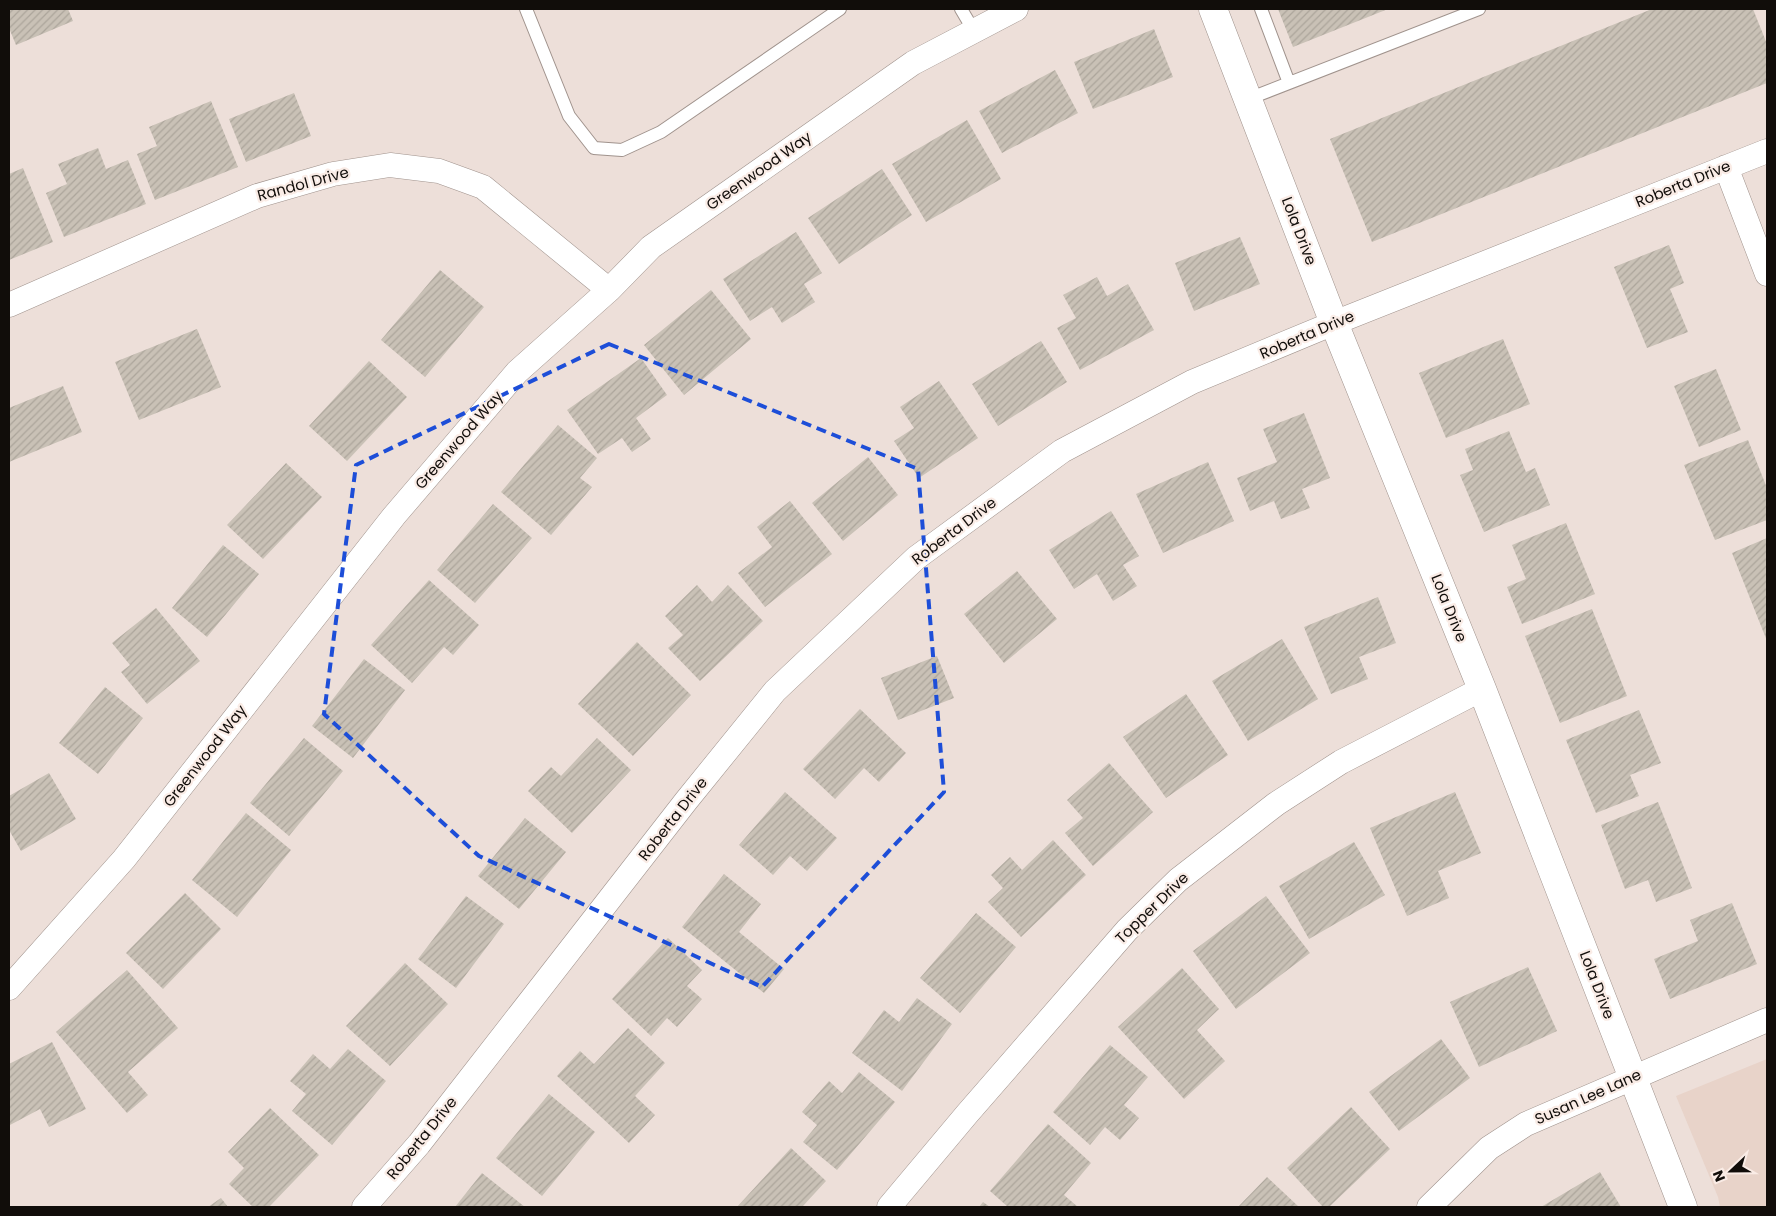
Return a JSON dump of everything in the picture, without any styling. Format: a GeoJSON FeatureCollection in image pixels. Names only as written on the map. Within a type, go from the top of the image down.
{"type":"FeatureCollection","features":[{"type":"Feature","properties":{"kind":"street","name":"Greenwood Way"},"geometry":{"type":"LineString","coordinates":[[9,988],[124,859],[394,516],[517,372],[609,290],[651,246],[913,63],[1016,9]]}},
{"type":"Feature","properties":{"kind":"street","name":"Lola Drive"},"geometry":{"type":"LineString","coordinates":[[1214,9],[1334,323],[1482,689],[1683,1207]]}},
{"type":"Feature","properties":{"kind":"street","name":"Roberta Drive"},"geometry":{"type":"LineString","coordinates":[[364,1207],[419,1144],[680,809],[775,691],[916,558],[1062,451],[1192,382],[1334,323],[1767,151]]}},
{"type":"Feature","properties":{"kind":"street","name":"Randol Drive"},"geometry":{"type":"LineString","coordinates":[[9,305],[257,196],[333,174],[390,165],[439,170],[484,187],[609,290]]}},
{"type":"Feature","properties":{"kind":"street"},"geometry":{"type":"LineString","coordinates":[[1726,167],[1767,274]]}},
{"type":"Feature","properties":{"kind":"street","name":"Topper Drive"},"geometry":{"type":"LineString","coordinates":[[890,1207],[967,1114],[1127,930],[1178,880],[1276,804],[1341,762],[1482,689]]}},
{"type":"Feature","properties":{"kind":"street","name":"Susan Lee Lane"},"geometry":{"type":"LineString","coordinates":[[1429,1207],[1489,1148],[1526,1124],[1767,1020]]}},
{"type":"Feature","properties":{"kind":"lane"},"geometry":{"type":"LineString","coordinates":[[526,9],[569,116],[594,148],[622,150],[662,132],[840,9]]}},
{"type":"Feature","properties":{"kind":"lane"},"geometry":{"type":"LineString","coordinates":[[961,9],[974,31]]}},
{"type":"Feature","properties":{"kind":"lane"},"geometry":{"type":"LineString","coordinates":[[1261,9],[1289,83]]}},
{"type":"Feature","properties":{"kind":"lane"},"geometry":{"type":"LineString","coordinates":[[1248,99],[1479,9]]}},
{"type":"Feature","properties":{"kind":"highlighted area"},"geometry":{"type":"Polygon","coordinates":[[[609,344],[918,469],[944,792],[762,987],[479,856],[324,714],[356,465],[609,344]]]}},
{"type":"Feature","properties":{"kind":"shaded area"},"geometry":{"type":"Polygon","coordinates":[[[1767,1059],[1767,1207],[1720,1207],[1718,1197],[1676,1096],[1767,1059]]]}},
{"type":"Feature","properties":{"kind":"building"},"geometry":{"type":"Polygon","coordinates":[[[9,9],[68,9],[73,21],[16,45],[9,28],[9,9]]]}},
{"type":"Feature","properties":{"kind":"building"},"geometry":{"type":"Polygon","coordinates":[[[1278,9],[1388,9],[1293,47],[1278,9]]]}},
{"type":"Feature","properties":{"kind":"building"},"geometry":{"type":"Polygon","coordinates":[[[1652,9],[1753,9],[1767,44],[1767,83],[1372,242],[1330,139],[1652,9]]]}},
{"type":"Feature","properties":{"kind":"building"},"geometry":{"type":"Polygon","coordinates":[[[1154,29],[1173,77],[1093,109],[1074,62],[1154,29]]]}},
{"type":"Feature","properties":{"kind":"building"},"geometry":{"type":"Polygon","coordinates":[[[1055,70],[1078,113],[1002,153],[979,111],[1055,70]]]}},
{"type":"Feature","properties":{"kind":"building"},"geometry":{"type":"Polygon","coordinates":[[[294,93],[311,136],[246,162],[229,119],[294,93]]]}},
{"type":"Feature","properties":{"kind":"building"},"geometry":{"type":"Polygon","coordinates":[[[211,101],[238,167],[155,200],[137,154],[157,146],[149,127],[211,101]]]}},
{"type":"Feature","properties":{"kind":"building"},"geometry":{"type":"Polygon","coordinates":[[[967,120],[1001,179],[926,222],[892,164],[967,120]]]}},
{"type":"Feature","properties":{"kind":"building"},"geometry":{"type":"Polygon","coordinates":[[[98,148],[106,169],[128,160],[146,204],[64,237],[46,193],[67,184],[58,164],[98,148]]]}},
{"type":"Feature","properties":{"kind":"building"},"geometry":{"type":"Polygon","coordinates":[[[23,168],[53,242],[9,260],[9,174],[23,168]]]}},
{"type":"Feature","properties":{"kind":"building"},"geometry":{"type":"Polygon","coordinates":[[[882,169],[912,215],[839,264],[808,218],[882,169]]]}},
{"type":"Feature","properties":{"kind":"building"},"geometry":{"type":"Polygon","coordinates":[[[796,232],[822,273],[804,284],[815,302],[782,323],[772,307],[750,321],[723,279],[796,232]]]}},
{"type":"Feature","properties":{"kind":"building"},"geometry":{"type":"Polygon","coordinates":[[[1240,237],[1260,284],[1194,311],[1175,263],[1240,237]]]}},
{"type":"Feature","properties":{"kind":"building"},"geometry":{"type":"Polygon","coordinates":[[[1669,245],[1684,283],[1670,289],[1688,332],[1647,348],[1614,267],[1669,245]]]}},
{"type":"Feature","properties":{"kind":"building"},"geometry":{"type":"Polygon","coordinates":[[[440,270],[484,307],[425,377],[381,340],[440,270]]]}},
{"type":"Feature","properties":{"kind":"building"},"geometry":{"type":"Polygon","coordinates":[[[1097,277],[1107,296],[1128,284],[1154,330],[1080,370],[1057,328],[1076,318],[1063,295],[1097,277]]]}},
{"type":"Feature","properties":{"kind":"building"},"geometry":{"type":"Polygon","coordinates":[[[711,290],[751,339],[684,395],[644,345],[711,290]]]}},
{"type":"Feature","properties":{"kind":"building"},"geometry":{"type":"Polygon","coordinates":[[[197,329],[221,387],[139,420],[115,362],[197,329]]]}},
{"type":"Feature","properties":{"kind":"building"},"geometry":{"type":"Polygon","coordinates":[[[1503,339],[1530,404],[1446,438],[1419,373],[1503,339]]]}},
{"type":"Feature","properties":{"kind":"building"},"geometry":{"type":"Polygon","coordinates":[[[1041,341],[1067,382],[998,426],[972,384],[1041,341]]]}},
{"type":"Feature","properties":{"kind":"building"},"geometry":{"type":"Polygon","coordinates":[[[641,358],[667,395],[636,418],[651,439],[632,452],[622,438],[598,454],[567,410],[641,358]]]}},
{"type":"Feature","properties":{"kind":"building"},"geometry":{"type":"Polygon","coordinates":[[[369,361],[407,397],[347,461],[309,426],[369,361]]]}},
{"type":"Feature","properties":{"kind":"building"},"geometry":{"type":"Polygon","coordinates":[[[1716,369],[1741,430],[1699,447],[1674,386],[1716,369]]]}},
{"type":"Feature","properties":{"kind":"building"},"geometry":{"type":"Polygon","coordinates":[[[939,381],[978,438],[919,478],[894,441],[914,428],[900,407],[939,381]]]}},
{"type":"Feature","properties":{"kind":"building"},"geometry":{"type":"Polygon","coordinates":[[[63,386],[82,432],[9,462],[9,408],[63,386]]]}},
{"type":"Feature","properties":{"kind":"building"},"geometry":{"type":"Polygon","coordinates":[[[1304,413],[1330,478],[1302,489],[1310,508],[1281,519],[1274,501],[1250,511],[1237,478],[1277,462],[1263,429],[1304,413]]]}},
{"type":"Feature","properties":{"kind":"building"},"geometry":{"type":"Polygon","coordinates":[[[558,425],[597,458],[580,478],[592,487],[551,535],[501,492],[558,425]]]}},
{"type":"Feature","properties":{"kind":"building"},"geometry":{"type":"Polygon","coordinates":[[[1509,431],[1526,472],[1535,468],[1550,505],[1484,532],[1460,475],[1473,470],[1465,449],[1509,431]]]}},
{"type":"Feature","properties":{"kind":"building"},"geometry":{"type":"Polygon","coordinates":[[[1748,440],[1767,488],[1767,520],[1715,540],[1684,465],[1748,440]]]}},
{"type":"Feature","properties":{"kind":"building"},"geometry":{"type":"Polygon","coordinates":[[[868,457],[898,495],[843,541],[812,503],[868,457]]]}},
{"type":"Feature","properties":{"kind":"building"},"geometry":{"type":"Polygon","coordinates":[[[1208,462],[1234,521],[1163,553],[1136,494],[1208,462]]]}},
{"type":"Feature","properties":{"kind":"building"},"geometry":{"type":"Polygon","coordinates":[[[286,463],[322,497],[263,559],[227,525],[286,463]]]}},
{"type":"Feature","properties":{"kind":"building"},"geometry":{"type":"Polygon","coordinates":[[[790,501],[832,554],[765,607],[738,573],[772,547],[757,527],[790,501]]]}},
{"type":"Feature","properties":{"kind":"building"},"geometry":{"type":"Polygon","coordinates":[[[493,504],[532,538],[475,603],[437,570],[493,504]]]}},
{"type":"Feature","properties":{"kind":"building"},"geometry":{"type":"Polygon","coordinates":[[[1111,511],[1139,556],[1123,565],[1137,586],[1113,601],[1097,574],[1074,589],[1049,550],[1111,511]]]}},
{"type":"Feature","properties":{"kind":"building"},"geometry":{"type":"Polygon","coordinates":[[[1566,523],[1595,594],[1522,624],[1507,587],[1526,579],[1512,545],[1566,523]]]}},
{"type":"Feature","properties":{"kind":"building"},"geometry":{"type":"Polygon","coordinates":[[[1767,538],[1767,641],[1732,553],[1767,538]]]}},
{"type":"Feature","properties":{"kind":"building"},"geometry":{"type":"Polygon","coordinates":[[[223,545],[259,574],[207,637],[172,608],[223,545]]]}},
{"type":"Feature","properties":{"kind":"building"},"geometry":{"type":"Polygon","coordinates":[[[1017,571],[1057,619],[1004,663],[964,614],[1017,571]]]}},
{"type":"Feature","properties":{"kind":"building"},"geometry":{"type":"Polygon","coordinates":[[[429,580],[479,625],[453,655],[444,647],[412,683],[371,645],[429,580]]]}},
{"type":"Feature","properties":{"kind":"building"},"geometry":{"type":"Polygon","coordinates":[[[697,585],[712,602],[728,585],[763,621],[700,681],[668,648],[683,635],[665,616],[697,585]]]}},
{"type":"Feature","properties":{"kind":"building"},"geometry":{"type":"Polygon","coordinates":[[[1378,597],[1396,643],[1359,657],[1368,679],[1331,694],[1304,627],[1378,597]]]}},
{"type":"Feature","properties":{"kind":"building"},"geometry":{"type":"Polygon","coordinates":[[[156,608],[200,661],[147,704],[121,672],[130,665],[112,643],[156,608]]]}},
{"type":"Feature","properties":{"kind":"building"},"geometry":{"type":"Polygon","coordinates":[[[1592,609],[1627,696],[1560,723],[1525,636],[1592,609]]]}},
{"type":"Feature","properties":{"kind":"building"},"geometry":{"type":"Polygon","coordinates":[[[1282,639],[1318,699],[1248,741],[1212,681],[1282,639]]]}},
{"type":"Feature","properties":{"kind":"building"},"geometry":{"type":"Polygon","coordinates":[[[637,642],[691,695],[633,756],[578,704],[637,642]]]}},
{"type":"Feature","properties":{"kind":"building"},"geometry":{"type":"Polygon","coordinates":[[[937,656],[954,698],[898,720],[881,678],[937,656]]]}},
{"type":"Feature","properties":{"kind":"building"},"geometry":{"type":"Polygon","coordinates":[[[364,659],[405,690],[353,758],[312,726],[364,659]]]}},
{"type":"Feature","properties":{"kind":"building"},"geometry":{"type":"Polygon","coordinates":[[[105,687],[143,718],[98,774],[59,743],[105,687]]]}},
{"type":"Feature","properties":{"kind":"building"},"geometry":{"type":"Polygon","coordinates":[[[1186,694],[1228,755],[1166,798],[1123,737],[1186,694]]]}},
{"type":"Feature","properties":{"kind":"building"},"geometry":{"type":"Polygon","coordinates":[[[860,709],[906,753],[879,782],[864,768],[835,799],[803,769],[860,709]]]}},
{"type":"Feature","properties":{"kind":"building"},"geometry":{"type":"Polygon","coordinates":[[[1639,710],[1661,763],[1630,775],[1639,796],[1596,813],[1566,740],[1639,710]]]}},
{"type":"Feature","properties":{"kind":"building"},"geometry":{"type":"Polygon","coordinates":[[[304,738],[343,771],[289,836],[250,803],[304,738]]]}},
{"type":"Feature","properties":{"kind":"building"},"geometry":{"type":"Polygon","coordinates":[[[597,738],[631,770],[572,833],[528,791],[551,767],[561,776],[597,738]]]}},
{"type":"Feature","properties":{"kind":"building"},"geometry":{"type":"Polygon","coordinates":[[[1109,763],[1153,812],[1093,866],[1065,833],[1083,818],[1067,800],[1109,763]]]}},
{"type":"Feature","properties":{"kind":"building"},"geometry":{"type":"Polygon","coordinates":[[[49,773],[76,819],[21,851],[9,830],[9,796],[49,773]]]}},
{"type":"Feature","properties":{"kind":"building"},"geometry":{"type":"Polygon","coordinates":[[[785,792],[837,838],[807,871],[790,856],[773,875],[739,845],[785,792]]]}},
{"type":"Feature","properties":{"kind":"building"},"geometry":{"type":"Polygon","coordinates":[[[1455,792],[1481,853],[1438,871],[1449,898],[1407,916],[1370,828],[1455,792]]]}},
{"type":"Feature","properties":{"kind":"building"},"geometry":{"type":"Polygon","coordinates":[[[1658,802],[1692,888],[1656,902],[1648,880],[1625,889],[1601,825],[1658,802]]]}},
{"type":"Feature","properties":{"kind":"building"},"geometry":{"type":"Polygon","coordinates":[[[246,813],[291,850],[237,917],[192,880],[246,813]]]}},
{"type":"Feature","properties":{"kind":"building"},"geometry":{"type":"Polygon","coordinates":[[[525,818],[566,852],[519,909],[478,876],[525,818]]]}},
{"type":"Feature","properties":{"kind":"building"},"geometry":{"type":"Polygon","coordinates":[[[1053,840],[1086,875],[1021,937],[988,902],[1003,888],[991,875],[1010,857],[1022,870],[1053,840]]]}},
{"type":"Feature","properties":{"kind":"building"},"geometry":{"type":"Polygon","coordinates":[[[1354,842],[1385,895],[1309,939],[1279,886],[1354,842]]]}},
{"type":"Feature","properties":{"kind":"building"},"geometry":{"type":"Polygon","coordinates":[[[724,874],[761,904],[739,932],[784,969],[764,993],[682,927],[724,874]]]}},
{"type":"Feature","properties":{"kind":"building"},"geometry":{"type":"Polygon","coordinates":[[[185,893],[221,929],[163,989],[126,953],[185,893]]]}},
{"type":"Feature","properties":{"kind":"building"},"geometry":{"type":"Polygon","coordinates":[[[466,896],[504,924],[456,988],[418,959],[466,896]]]}},
{"type":"Feature","properties":{"kind":"building"},"geometry":{"type":"Polygon","coordinates":[[[1266,896],[1310,953],[1236,1009],[1193,951],[1266,896]]]}},
{"type":"Feature","properties":{"kind":"building"},"geometry":{"type":"Polygon","coordinates":[[[1732,903],[1757,964],[1670,999],[1654,959],[1698,941],[1690,920],[1732,903]]]}},
{"type":"Feature","properties":{"kind":"building"},"geometry":{"type":"Polygon","coordinates":[[[976,913],[1016,947],[960,1013],[920,978],[976,913]]]}},
{"type":"Feature","properties":{"kind":"building"},"geometry":{"type":"Polygon","coordinates":[[[668,938],[702,970],[687,986],[702,999],[677,1027],[667,1018],[651,1036],[612,999],[668,938]]]}},
{"type":"Feature","properties":{"kind":"building"},"geometry":{"type":"Polygon","coordinates":[[[405,963],[448,1004],[390,1066],[346,1026],[405,963]]]}},
{"type":"Feature","properties":{"kind":"building"},"geometry":{"type":"Polygon","coordinates":[[[1528,967],[1557,1031],[1479,1067],[1450,1002],[1528,967]]]}},
{"type":"Feature","properties":{"kind":"building"},"geometry":{"type":"Polygon","coordinates":[[[1182,968],[1219,1009],[1197,1030],[1225,1061],[1184,1099],[1118,1027],[1182,968]]]}},
{"type":"Feature","properties":{"kind":"building"},"geometry":{"type":"Polygon","coordinates":[[[127,970],[178,1028],[128,1072],[148,1095],[127,1113],[56,1032],[127,970]]]}},
{"type":"Feature","properties":{"kind":"building"},"geometry":{"type":"Polygon","coordinates":[[[917,998],[952,1024],[902,1091],[852,1053],[884,1010],[899,1022],[917,998]]]}},
{"type":"Feature","properties":{"kind":"building"},"geometry":{"type":"Polygon","coordinates":[[[628,1028],[665,1063],[635,1096],[655,1115],[629,1143],[557,1076],[580,1051],[594,1064],[628,1028]]]}},
{"type":"Feature","properties":{"kind":"building"},"geometry":{"type":"Polygon","coordinates":[[[1441,1039],[1470,1078],[1399,1131],[1369,1092],[1441,1039]]]}},
{"type":"Feature","properties":{"kind":"building"},"geometry":{"type":"Polygon","coordinates":[[[52,1042],[86,1109],[49,1127],[40,1109],[10,1125],[9,1064],[52,1042]]]}},
{"type":"Feature","properties":{"kind":"building"},"geometry":{"type":"Polygon","coordinates":[[[1110,1045],[1148,1077],[1124,1105],[1139,1118],[1120,1140],[1105,1127],[1090,1145],[1053,1112],[1110,1045]]]}},
{"type":"Feature","properties":{"kind":"building"},"geometry":{"type":"Polygon","coordinates":[[[348,1049],[386,1081],[332,1145],[292,1111],[306,1094],[290,1081],[313,1054],[330,1069],[348,1049]]]}},
{"type":"Feature","properties":{"kind":"building"},"geometry":{"type":"Polygon","coordinates":[[[859,1072],[895,1102],[837,1170],[803,1142],[817,1125],[802,1112],[829,1081],[842,1093],[859,1072]]]}},
{"type":"Feature","properties":{"kind":"building"},"geometry":{"type":"Polygon","coordinates":[[[549,1094],[595,1132],[542,1196],[496,1158],[549,1094]]]}},
{"type":"Feature","properties":{"kind":"building"},"geometry":{"type":"Polygon","coordinates":[[[1351,1107],[1390,1149],[1329,1207],[1323,1207],[1287,1168],[1351,1107]]]}},
{"type":"Feature","properties":{"kind":"building"},"geometry":{"type":"Polygon","coordinates":[[[270,1108],[319,1155],[269,1207],[253,1207],[229,1184],[244,1168],[228,1152],[270,1108]]]}},
{"type":"Feature","properties":{"kind":"building"},"geometry":{"type":"Polygon","coordinates":[[[1048,1124],[1091,1163],[1064,1195],[1078,1207],[1008,1207],[990,1191],[1048,1124]]]}},
{"type":"Feature","properties":{"kind":"building"},"geometry":{"type":"Polygon","coordinates":[[[791,1148],[826,1181],[802,1207],[737,1207],[791,1148]]]}},
{"type":"Feature","properties":{"kind":"building"},"geometry":{"type":"Polygon","coordinates":[[[1600,1172],[1621,1207],[1541,1207],[1600,1172]]]}},
{"type":"Feature","properties":{"kind":"building"},"geometry":{"type":"Polygon","coordinates":[[[482,1173],[525,1207],[455,1207],[482,1173]]]}},
{"type":"Feature","properties":{"kind":"building"},"geometry":{"type":"Polygon","coordinates":[[[1267,1177],[1299,1207],[1238,1207],[1267,1177]]]}},
{"type":"Feature","properties":{"kind":"building"},"geometry":{"type":"Polygon","coordinates":[[[221,1198],[228,1207],[208,1207],[221,1198]]]}},
{"type":"Feature","properties":{"kind":"building"},"geometry":{"type":"Polygon","coordinates":[[[983,1202],[990,1207],[979,1207],[983,1202]]]}}]}
